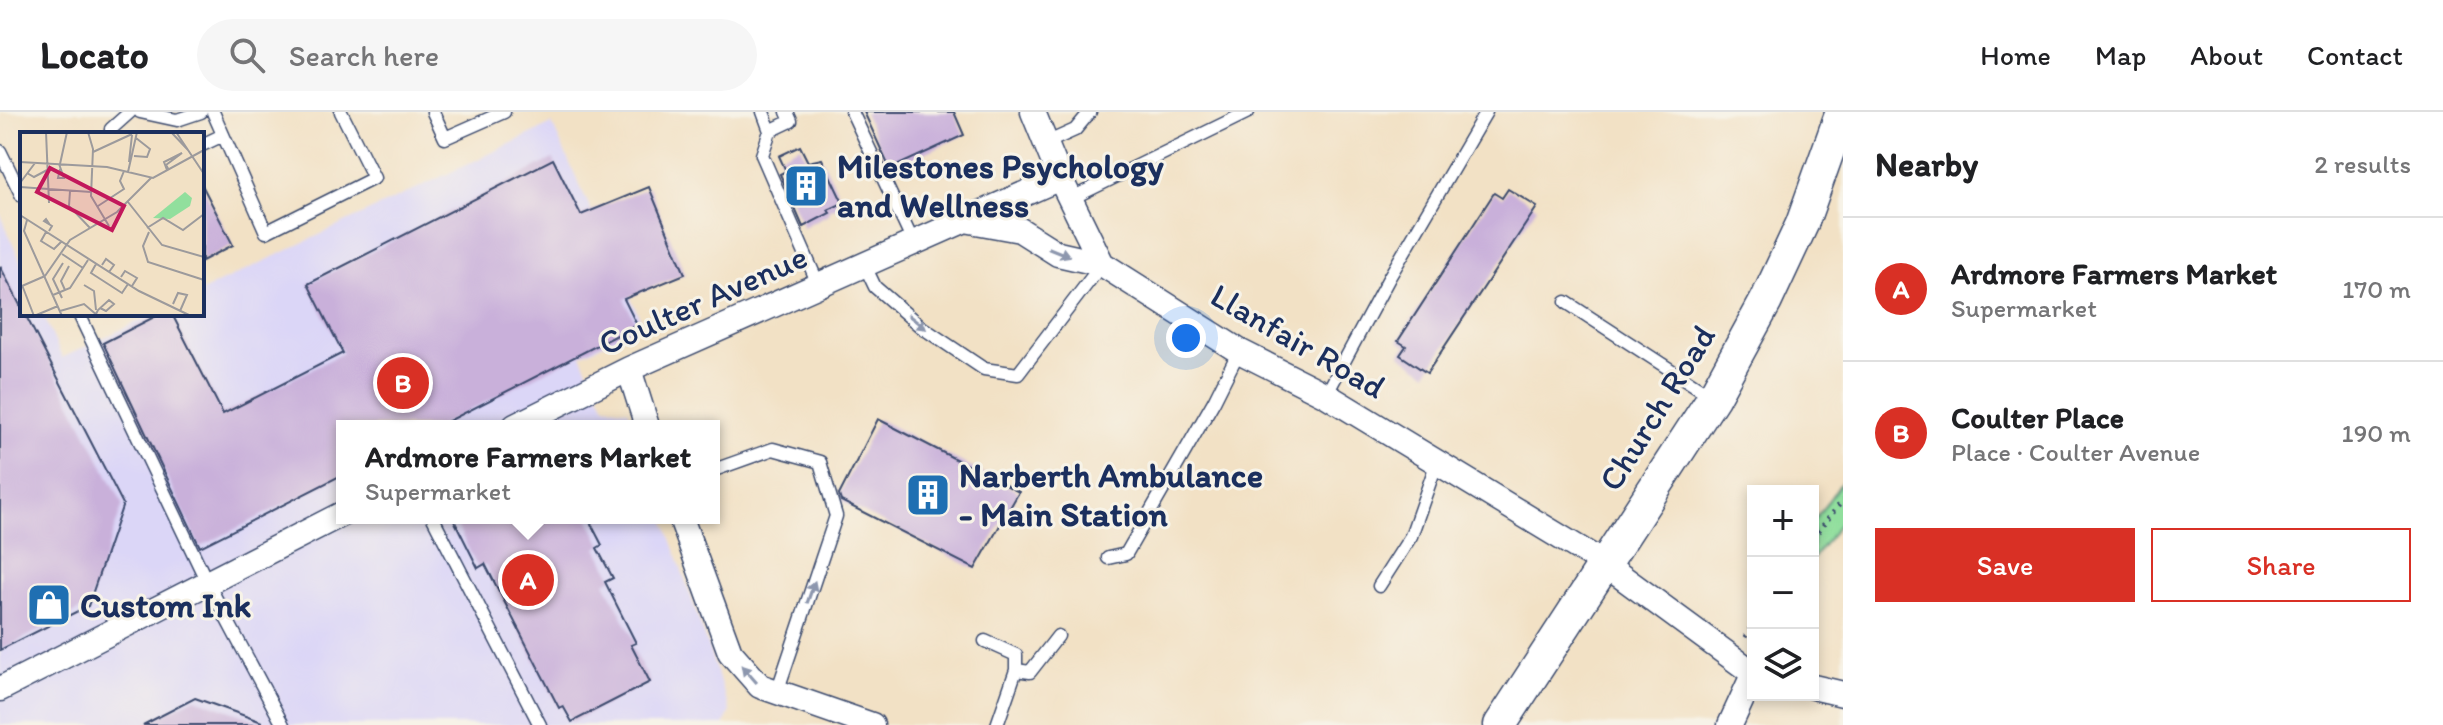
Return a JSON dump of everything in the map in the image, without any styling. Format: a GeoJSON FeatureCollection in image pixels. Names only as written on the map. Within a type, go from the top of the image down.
{"type":"FeatureCollection","features":[{"type":"Feature","properties":{"kind":"street"},"geometry":{"type":"LineString","coordinates":[[1033,112],[1065,189],[1102,264]]}},
{"type":"Feature","properties":{"kind":"street","name":"Church Road"},"geometry":{"type":"LineString","coordinates":[[1500,725],[1713,398],[1766,301],[1802,224],[1842,112]]}},
{"type":"Feature","properties":{"kind":"street","name":"Coulter Avenue"},"geometry":{"type":"LineString","coordinates":[[527,420],[629,369],[965,220],[1065,189]]}},
{"type":"Feature","properties":{"kind":"street"},"geometry":{"type":"LineString","coordinates":[[965,220],[1020,230],[1058,254],[1102,264]]}},
{"type":"Feature","properties":{"kind":"street","name":"Llanfair Road"},"geometry":{"type":"LineString","coordinates":[[1102,264],[1239,351],[1326,395],[1603,563],[1747,670]]}},
{"type":"Feature","properties":{"kind":"street"},"geometry":{"type":"LineString","coordinates":[[629,369],[645,420]]}},
{"type":"Feature","properties":{"kind":"street"},"geometry":{"type":"LineString","coordinates":[[0,689],[336,517]]}},
{"type":"Feature","properties":{"kind":"street"},"geometry":{"type":"LineString","coordinates":[[683,524],[730,652],[760,686],[872,725]]}},
{"type":"Feature","properties":{"kind":"street"},"geometry":{"type":"LineString","coordinates":[[1730,725],[1747,687]]}},
{"type":"Feature","properties":{"kind":"street"},"geometry":{"type":"LineString","coordinates":[[1819,688],[1843,694]]}},
{"type":"Feature","properties":{"kind":"lane"},"geometry":{"type":"LineString","coordinates":[[111,132],[130,112]]}},
{"type":"Feature","properties":{"kind":"lane"},"geometry":{"type":"LineString","coordinates":[[140,112],[177,120],[201,112]]}},
{"type":"Feature","properties":{"kind":"lane"},"geometry":{"type":"LineString","coordinates":[[213,112],[266,232],[374,178],[341,112]]}},
{"type":"Feature","properties":{"kind":"lane"},"geometry":{"type":"LineString","coordinates":[[433,112],[445,138],[504,112]]}},
{"type":"Feature","properties":{"kind":"lane"},"geometry":{"type":"LineString","coordinates":[[763,112],[770,131],[762,155],[819,286]]}},
{"type":"Feature","properties":{"kind":"lane"},"geometry":{"type":"LineString","coordinates":[[770,131],[791,121],[787,112]]}},
{"type":"Feature","properties":{"kind":"lane"},"geometry":{"type":"LineString","coordinates":[[852,112],[914,244]]}},
{"type":"Feature","properties":{"kind":"lane"},"geometry":{"type":"LineString","coordinates":[[1046,143],[1075,130],[1090,112]]}},
{"type":"Feature","properties":{"kind":"lane"},"geometry":{"type":"LineString","coordinates":[[1065,189],[1248,112]]}},
{"type":"Feature","properties":{"kind":"lane"},"geometry":{"type":"LineString","coordinates":[[1326,395],[1390,276],[1486,112]]}},
{"type":"Feature","properties":{"kind":"lane"},"geometry":{"type":"LineString","coordinates":[[204,144],[223,135]]}},
{"type":"Feature","properties":{"kind":"lane"},"geometry":{"type":"LineString","coordinates":[[1,156],[20,192]]}},
{"type":"Feature","properties":{"kind":"lane"},"geometry":{"type":"LineString","coordinates":[[865,266],[875,287],[920,326],[984,369],[1018,374],[1102,264]]}},
{"type":"Feature","properties":{"kind":"lane"},"geometry":{"type":"LineString","coordinates":[[1566,302],[1713,398]]}},
{"type":"Feature","properties":{"kind":"lane"},"geometry":{"type":"LineString","coordinates":[[80,316],[207,582],[283,725]]}},
{"type":"Feature","properties":{"kind":"lane"},"geometry":{"type":"LineString","coordinates":[[1108,558],[1126,554],[1214,401],[1239,351]]}},
{"type":"Feature","properties":{"kind":"lane"},"geometry":{"type":"LineString","coordinates":[[720,468],[773,449],[820,462],[836,516],[777,692]]}},
{"type":"Feature","properties":{"kind":"lane"},"geometry":{"type":"LineString","coordinates":[[1379,586],[1411,536],[1437,462]]}},
{"type":"Feature","properties":{"kind":"lane"},"geometry":{"type":"LineString","coordinates":[[436,524],[540,725]]}},
{"type":"Feature","properties":{"kind":"lane"},"geometry":{"type":"LineString","coordinates":[[1016,670],[1030,672],[1058,636]]}},
{"type":"Feature","properties":{"kind":"lane"},"geometry":{"type":"LineString","coordinates":[[985,641],[1016,655],[1016,670],[997,725]]}},
{"type":"Feature","properties":{"kind":"path"},"geometry":{"type":"LineString","coordinates":[[1819,530],[1843,500]]}},
{"type":"Feature","properties":{"kind":"shaded area"},"geometry":{"type":"Polygon","coordinates":[[[552,124],[643,325],[581,355],[605,406],[628,410],[631,420],[336,420],[336,524],[666,524],[730,711],[724,725],[0,725],[0,213],[20,260],[20,316],[44,316],[62,358],[150,316],[204,316],[204,290],[552,124]]]}},
{"type":"Feature","properties":{"kind":"green space"},"geometry":{"type":"Polygon","coordinates":[[[1843,480],[1843,519],[1819,551],[1819,514],[1843,480]]]}},
{"type":"Feature","properties":{"kind":"building"},"geometry":{"type":"Polygon","coordinates":[[[864,112],[954,112],[964,135],[890,169],[864,112]]]}},
{"type":"Feature","properties":{"kind":"building","name":"Milestones Psychology and Wellness"},"geometry":{"type":"Polygon","coordinates":[[[800,146],[808,162],[822,159],[843,203],[803,227],[780,174],[786,171],[779,156],[800,146]]]}},
{"type":"Feature","properties":{"kind":"building"},"geometry":{"type":"Polygon","coordinates":[[[553,159],[581,215],[649,187],[685,274],[624,299],[637,325],[451,420],[336,420],[336,478],[200,547],[103,343],[156,316],[173,316],[223,414],[343,353],[308,284],[553,159]]]}},
{"type":"Feature","properties":{"kind":"building"},"geometry":{"type":"Polygon","coordinates":[[[204,189],[233,245],[204,260],[204,189]]]}},
{"type":"Feature","properties":{"kind":"building"},"geometry":{"type":"Polygon","coordinates":[[[1508,189],[1537,207],[1427,373],[1400,355],[1406,346],[1398,341],[1494,193],[1502,198],[1508,189]]]}},
{"type":"Feature","properties":{"kind":"building"},"geometry":{"type":"Polygon","coordinates":[[[0,266],[20,305],[20,316],[26,316],[123,504],[88,606],[0,650],[0,266]]]}},
{"type":"Feature","properties":{"kind":"building","name":"Narberth Ambulance - Main Station"},"geometry":{"type":"Polygon","coordinates":[[[878,419],[1019,492],[975,569],[841,501],[839,495],[878,419]]]}},
{"type":"Feature","properties":{"kind":"building"},"geometry":{"type":"Polygon","coordinates":[[[456,524],[591,524],[602,545],[597,548],[613,578],[605,582],[636,643],[631,645],[650,682],[572,722],[563,706],[559,708],[485,564],[478,568],[456,524]]]}},
{"type":"Feature","properties":{"kind":"building"},"geometry":{"type":"Polygon","coordinates":[[[195,698],[262,722],[262,725],[143,725],[195,698]]]}},
{"type":"Feature","properties":{"kind":"place","name":"Milestones Psychology and Wellness"},"geometry":{"type":"Point","coordinates":[806,186]}},
{"type":"Feature","properties":{"kind":"place","name":"Coulter Place"},"geometry":{"type":"Point","coordinates":[403,383]}},
{"type":"Feature","properties":{"kind":"place","name":"Narberth Ambulance - Main Station"},"geometry":{"type":"Point","coordinates":[928,495]}},
{"type":"Feature","properties":{"kind":"place","name":"Ardmore Farmers Market"},"geometry":{"type":"Point","coordinates":[528,580]}},
{"type":"Feature","properties":{"kind":"place","name":"Custom Ink"},"geometry":{"type":"Point","coordinates":[49,605]}}]}
